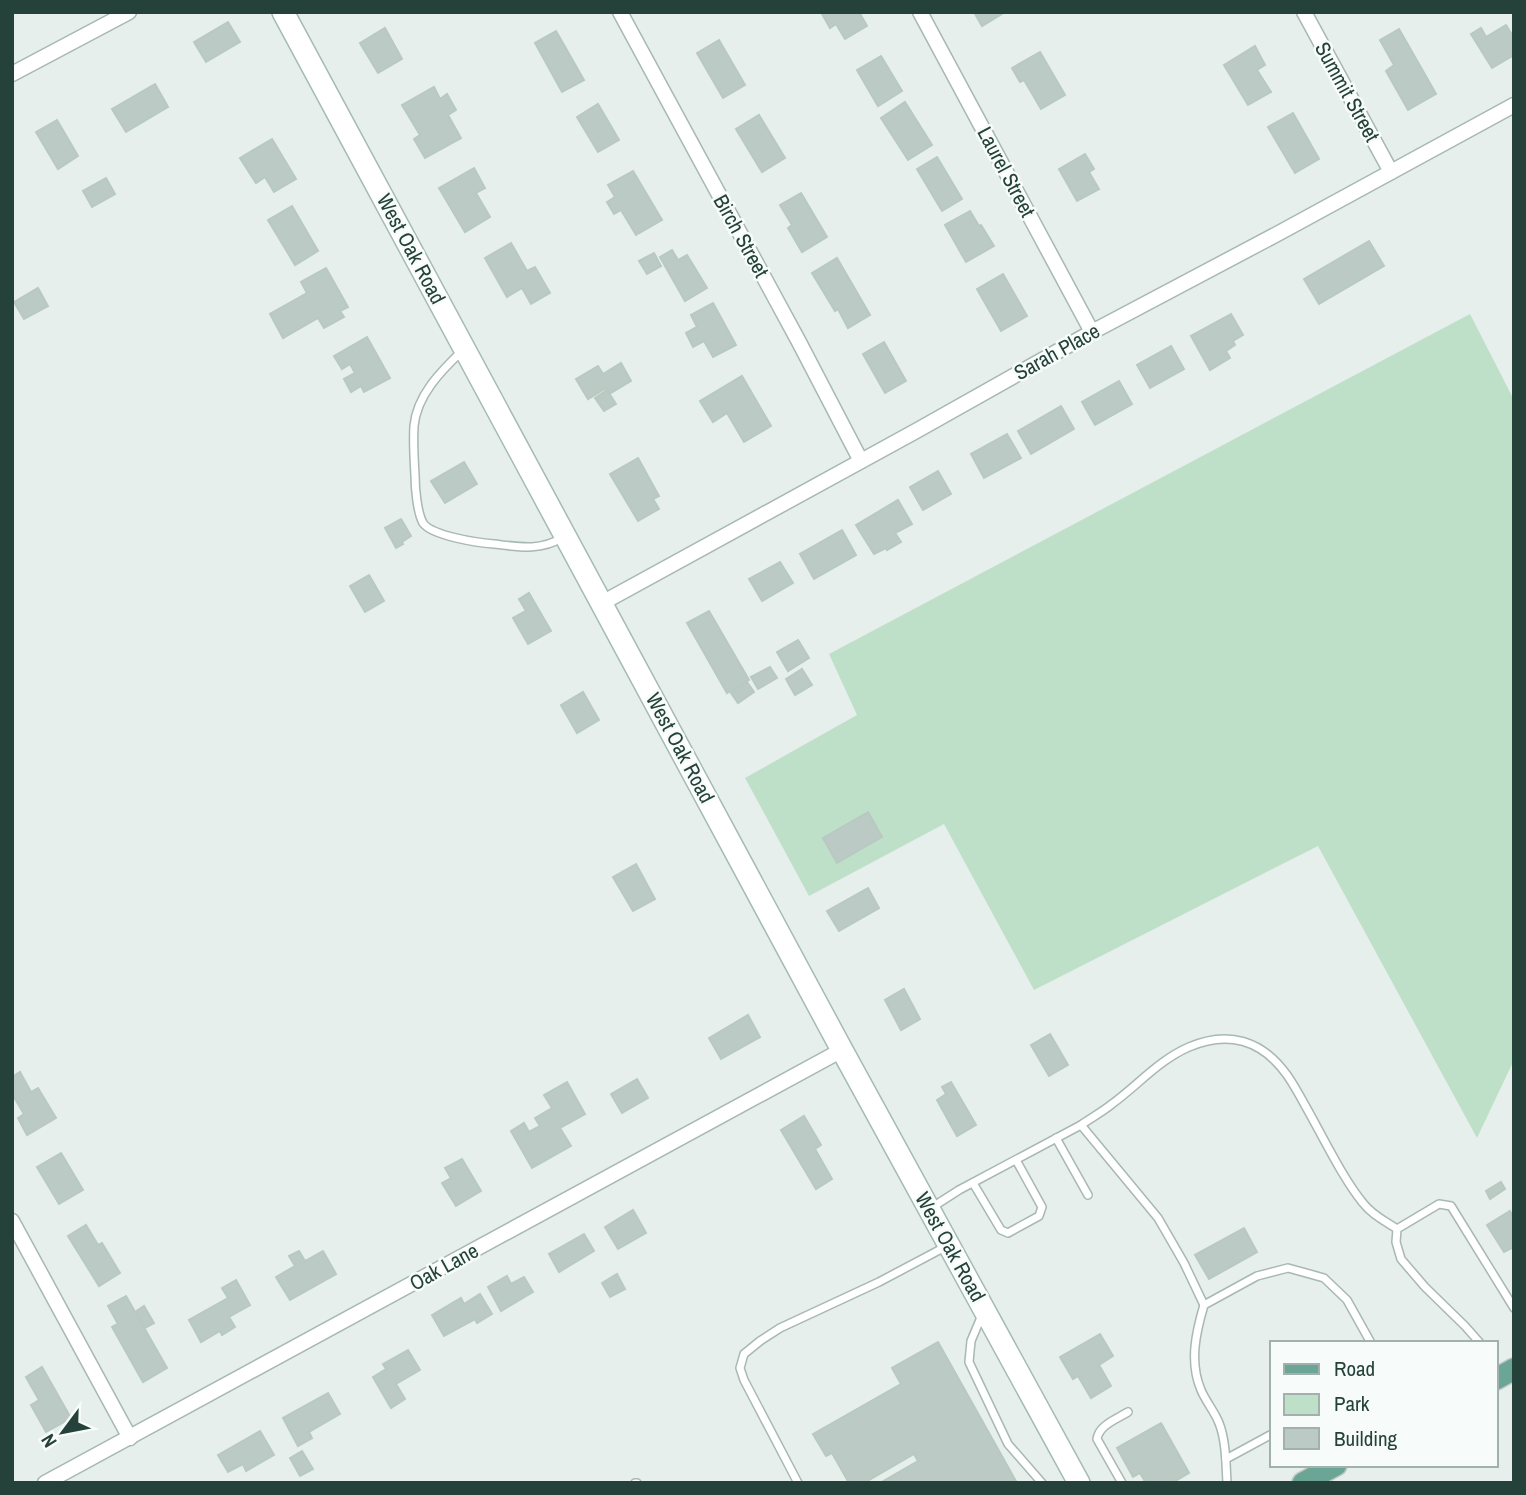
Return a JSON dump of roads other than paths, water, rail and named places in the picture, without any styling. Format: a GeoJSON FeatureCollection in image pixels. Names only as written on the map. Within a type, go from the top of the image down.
{"type":"FeatureCollection","features":[{"type":"Feature","properties":{"kind":"main road"},"geometry":{"type":"LineString","coordinates":[[1303,1483],[1332,1467]]}},
{"type":"Feature","properties":{"kind":"street"},"geometry":{"type":"LineString","coordinates":[[12,74],[129,12]]}},
{"type":"Feature","properties":{"kind":"street","name":"West Oak Road"},"geometry":{"type":"LineString","coordinates":[[284,12],[842,1050],[1079,1483]]}},
{"type":"Feature","properties":{"kind":"street","name":"Birch Street"},"geometry":{"type":"LineString","coordinates":[[620,12],[861,461]]}},
{"type":"Feature","properties":{"kind":"street","name":"Laurel Street"},"geometry":{"type":"LineString","coordinates":[[920,12],[1092,332]]}},
{"type":"Feature","properties":{"kind":"street","name":"Summit Street"},"geometry":{"type":"LineString","coordinates":[[1304,12],[1391,172]]}},
{"type":"Feature","properties":{"kind":"street","name":"Sarah Place"},"geometry":{"type":"LineString","coordinates":[[602,603],[1092,332],[1391,172],[1512,111]]}},
{"type":"Feature","properties":{"kind":"street","name":"Oak Lane"},"geometry":{"type":"LineString","coordinates":[[45,1483],[842,1050]]}},
{"type":"Feature","properties":{"kind":"street"},"geometry":{"type":"LineString","coordinates":[[12,1221],[130,1438]]}},
{"type":"Feature","properties":{"kind":"lane"},"geometry":{"type":"LineString","coordinates":[[465,348],[440,372],[423,396],[414,424],[415,483],[424,524],[433,530],[470,542],[531,548],[550,544],[566,536]]}},
{"type":"Feature","properties":{"kind":"lane"},"geometry":{"type":"LineString","coordinates":[[929,1209],[1081,1125],[1112,1105],[1166,1058],[1210,1039],[1233,1038],[1252,1043],[1271,1056],[1287,1074],[1351,1186],[1374,1214],[1397,1229]]}},
{"type":"Feature","properties":{"kind":"lane"},"geometry":{"type":"LineString","coordinates":[[1081,1125],[1158,1218],[1204,1305],[1196,1333],[1194,1358],[1200,1388],[1220,1424],[1227,1483]]}},
{"type":"Feature","properties":{"kind":"lane"},"geometry":{"type":"LineString","coordinates":[[1056,1138],[1088,1195]]}},
{"type":"Feature","properties":{"kind":"lane"},"geometry":{"type":"LineString","coordinates":[[973,1183],[1001,1230],[1008,1233],[1039,1216],[1042,1207],[1016,1160]]}},
{"type":"Feature","properties":{"kind":"lane"},"geometry":{"type":"LineString","coordinates":[[1397,1229],[1439,1205],[1451,1206],[1514,1308]]}},
{"type":"Feature","properties":{"kind":"lane"},"geometry":{"type":"LineString","coordinates":[[1397,1229],[1396,1242],[1401,1259],[1478,1341]]}},
{"type":"Feature","properties":{"kind":"lane"},"geometry":{"type":"LineString","coordinates":[[798,1483],[744,1380],[740,1368],[744,1354],[780,1328],[879,1282],[949,1245]]}},
{"type":"Feature","properties":{"kind":"lane"},"geometry":{"type":"LineString","coordinates":[[1204,1305],[1257,1276],[1288,1268],[1324,1278],[1348,1300],[1370,1341]]}},
{"type":"Feature","properties":{"kind":"lane"},"geometry":{"type":"LineString","coordinates":[[985,1310],[971,1340],[969,1362],[1009,1444],[1042,1483]]}},
{"type":"Feature","properties":{"kind":"lane"},"geometry":{"type":"LineString","coordinates":[[1122,1483],[1097,1439],[1098,1433],[1104,1427],[1128,1412]]}},
{"type":"Feature","properties":{"kind":"lane"},"geometry":{"type":"LineString","coordinates":[[1226,1459],[1270,1435]]}}]}
